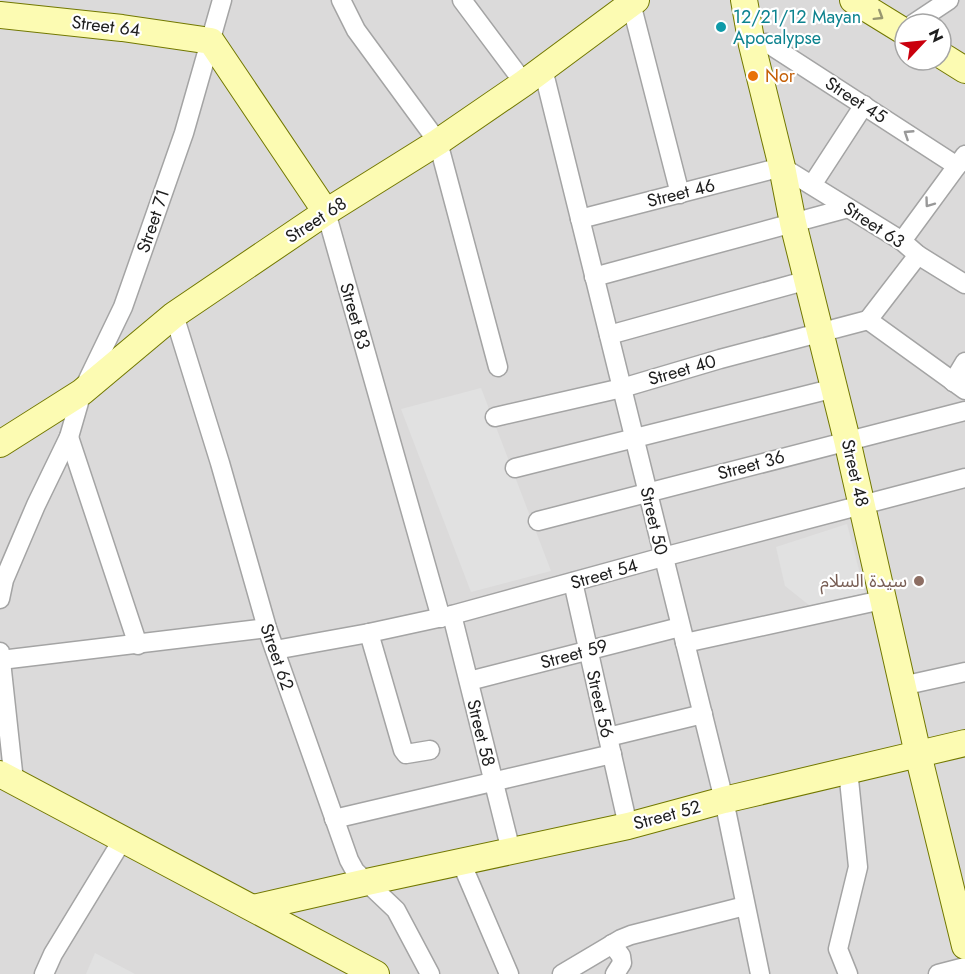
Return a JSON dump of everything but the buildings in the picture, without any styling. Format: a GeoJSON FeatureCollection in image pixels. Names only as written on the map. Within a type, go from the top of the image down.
{"type":"FeatureCollection","features":[{"type":"Feature","properties":{"kind":"street","name":"Street 71"},"geometry":{"type":"LineString","coordinates":[[0,599],[2,580],[69,437],[82,392],[123,307],[184,134],[222,0]]}},
{"type":"Feature","properties":{"kind":"street"},"geometry":{"type":"LineString","coordinates":[[341,0],[357,30],[438,142],[498,367]]}},
{"type":"Feature","properties":{"kind":"street"},"geometry":{"type":"LineString","coordinates":[[462,0],[533,76]]}},
{"type":"Feature","properties":{"kind":"street","name":"Street 48"},"geometry":{"type":"LineString","coordinates":[[744,0],[752,45],[782,167],[793,224],[835,388],[902,686],[965,946]]}},
{"type":"Feature","properties":{"kind":"street"},"geometry":{"type":"LineString","coordinates":[[853,0],[893,22]]}},
{"type":"Feature","properties":{"kind":"street"},"geometry":{"type":"LineString","coordinates":[[931,12],[949,0]]}},
{"type":"Feature","properties":{"kind":"street"},"geometry":{"type":"LineString","coordinates":[[633,2],[680,194]]}},
{"type":"Feature","properties":{"kind":"street","name":"Street 68"},"geometry":{"type":"LineString","coordinates":[[0,444],[82,392],[174,315],[326,212],[438,142],[633,2]]}},
{"type":"Feature","properties":{"kind":"street","name":"Street 64"},"geometry":{"type":"LineString","coordinates":[[11,10],[211,40]]}},
{"type":"Feature","properties":{"kind":"street","name":"Street 83"},"geometry":{"type":"LineString","coordinates":[[211,40],[326,212],[446,616]]}},
{"type":"Feature","properties":{"kind":"street","name":"Street 45"},"geometry":{"type":"LineString","coordinates":[[752,45],[767,44],[864,105],[961,160]]}},
{"type":"Feature","properties":{"kind":"street","name":"Street 50"},"geometry":{"type":"LineString","coordinates":[[533,76],[580,219],[724,800],[760,974]]}},
{"type":"Feature","properties":{"kind":"street"},"geometry":{"type":"LineString","coordinates":[[812,185],[864,105]]}},
{"type":"Feature","properties":{"kind":"street"},"geometry":{"type":"LineString","coordinates":[[902,241],[961,160]]}},
{"type":"Feature","properties":{"kind":"street","name":"Street 46"},"geometry":{"type":"LineString","coordinates":[[580,219],[782,167]]}},
{"type":"Feature","properties":{"kind":"street","name":"Street 63"},"geometry":{"type":"LineString","coordinates":[[782,167],[902,241],[918,255],[965,284]]}},
{"type":"Feature","properties":{"kind":"street"},"geometry":{"type":"LineString","coordinates":[[594,277],[849,208]]}},
{"type":"Feature","properties":{"kind":"street"},"geometry":{"type":"LineString","coordinates":[[918,255],[868,320],[959,386],[965,362]]}},
{"type":"Feature","properties":{"kind":"street"},"geometry":{"type":"LineString","coordinates":[[609,335],[808,280]]}},
{"type":"Feature","properties":{"kind":"street","name":"Street 62"},"geometry":{"type":"LineString","coordinates":[[174,315],[267,628],[349,860],[355,871],[386,898],[396,910],[430,974]]}},
{"type":"Feature","properties":{"kind":"street","name":"Street 40"},"geometry":{"type":"LineString","coordinates":[[495,417],[622,388],[720,358],[868,320]]}},
{"type":"Feature","properties":{"kind":"street"},"geometry":{"type":"LineString","coordinates":[[515,468],[835,388]]}},
{"type":"Feature","properties":{"kind":"street","name":"Street 36"},"geometry":{"type":"LineString","coordinates":[[538,521],[965,411]]}},
{"type":"Feature","properties":{"kind":"street"},"geometry":{"type":"LineString","coordinates":[[69,437],[138,645]]}},
{"type":"Feature","properties":{"kind":"street","name":"Street 54"},"geometry":{"type":"LineString","coordinates":[[275,650],[446,616],[965,478]]}},
{"type":"Feature","properties":{"kind":"street","name":"Street 56"},"geometry":{"type":"LineString","coordinates":[[573,582],[628,826]]}},
{"type":"Feature","properties":{"kind":"street","name":"Street 59"},"geometry":{"type":"LineString","coordinates":[[469,681],[588,650],[882,600]]}},
{"type":"Feature","properties":{"kind":"street","name":"Street 58"},"geometry":{"type":"LineString","coordinates":[[446,616],[469,681],[511,851]]}},
{"type":"Feature","properties":{"kind":"street"},"geometry":{"type":"LineString","coordinates":[[1,660],[267,628]]}},
{"type":"Feature","properties":{"kind":"street"},"geometry":{"type":"LineString","coordinates":[[369,633],[403,750],[406,754],[430,750]]}},
{"type":"Feature","properties":{"kind":"street"},"geometry":{"type":"LineString","coordinates":[[0,652],[7,778],[376,974]]}},
{"type":"Feature","properties":{"kind":"street"},"geometry":{"type":"LineString","coordinates":[[902,686],[965,672]]}},
{"type":"Feature","properties":{"kind":"street"},"geometry":{"type":"LineString","coordinates":[[334,819],[494,782],[703,714]]}},
{"type":"Feature","properties":{"kind":"street","name":"Street 52"},"geometry":{"type":"LineString","coordinates":[[253,909],[628,826],[724,800],[965,743]]}},
{"type":"Feature","properties":{"kind":"street"},"geometry":{"type":"LineString","coordinates":[[848,770],[858,867],[838,949],[848,974]]}},
{"type":"Feature","properties":{"kind":"street"},"geometry":{"type":"LineString","coordinates":[[44,974],[53,954],[123,839]]}},
{"type":"Feature","properties":{"kind":"street"},"geometry":{"type":"LineString","coordinates":[[461,862],[509,974]]}},
{"type":"Feature","properties":{"kind":"street"},"geometry":{"type":"LineString","coordinates":[[562,974],[631,935],[745,906]]}},
{"type":"Feature","properties":{"kind":"street"},"geometry":{"type":"LineString","coordinates":[[612,944],[621,956],[622,963],[615,974]]}},
{"type":"Feature","properties":{"kind":"street"},"geometry":{"type":"LineString","coordinates":[[938,974],[965,967]]}},
{"type":"Feature","properties":{"kind":"shaded area"},"geometry":{"type":"Polygon","coordinates":[[[0,0],[965,0],[965,974],[0,974],[0,0]]]}},
{"type":"Feature","properties":{"kind":"shaded area"},"geometry":{"type":"Polygon","coordinates":[[[481,388],[551,571],[471,592],[401,409],[481,388]]]}},
{"type":"Feature","properties":{"kind":"shaded area"},"geometry":{"type":"Polygon","coordinates":[[[847,524],[865,593],[810,606],[785,586],[776,547],[847,524]]]}},
{"type":"Feature","properties":{"kind":"shaded area"},"geometry":{"type":"Polygon","coordinates":[[[95,953],[135,974],[86,974],[95,953]]]}},
{"type":"Feature","properties":{"kind":"place","name":"12/21/12 Mayan Apocalypse"},"geometry":{"type":"Point","coordinates":[721,27]}},
{"type":"Feature","properties":{"kind":"place","name":"Nor"},"geometry":{"type":"Point","coordinates":[753,76]}},
{"type":"Feature","properties":{"kind":"place","name":"سيدة السلام"},"geometry":{"type":"Point","coordinates":[919,581]}}]}
